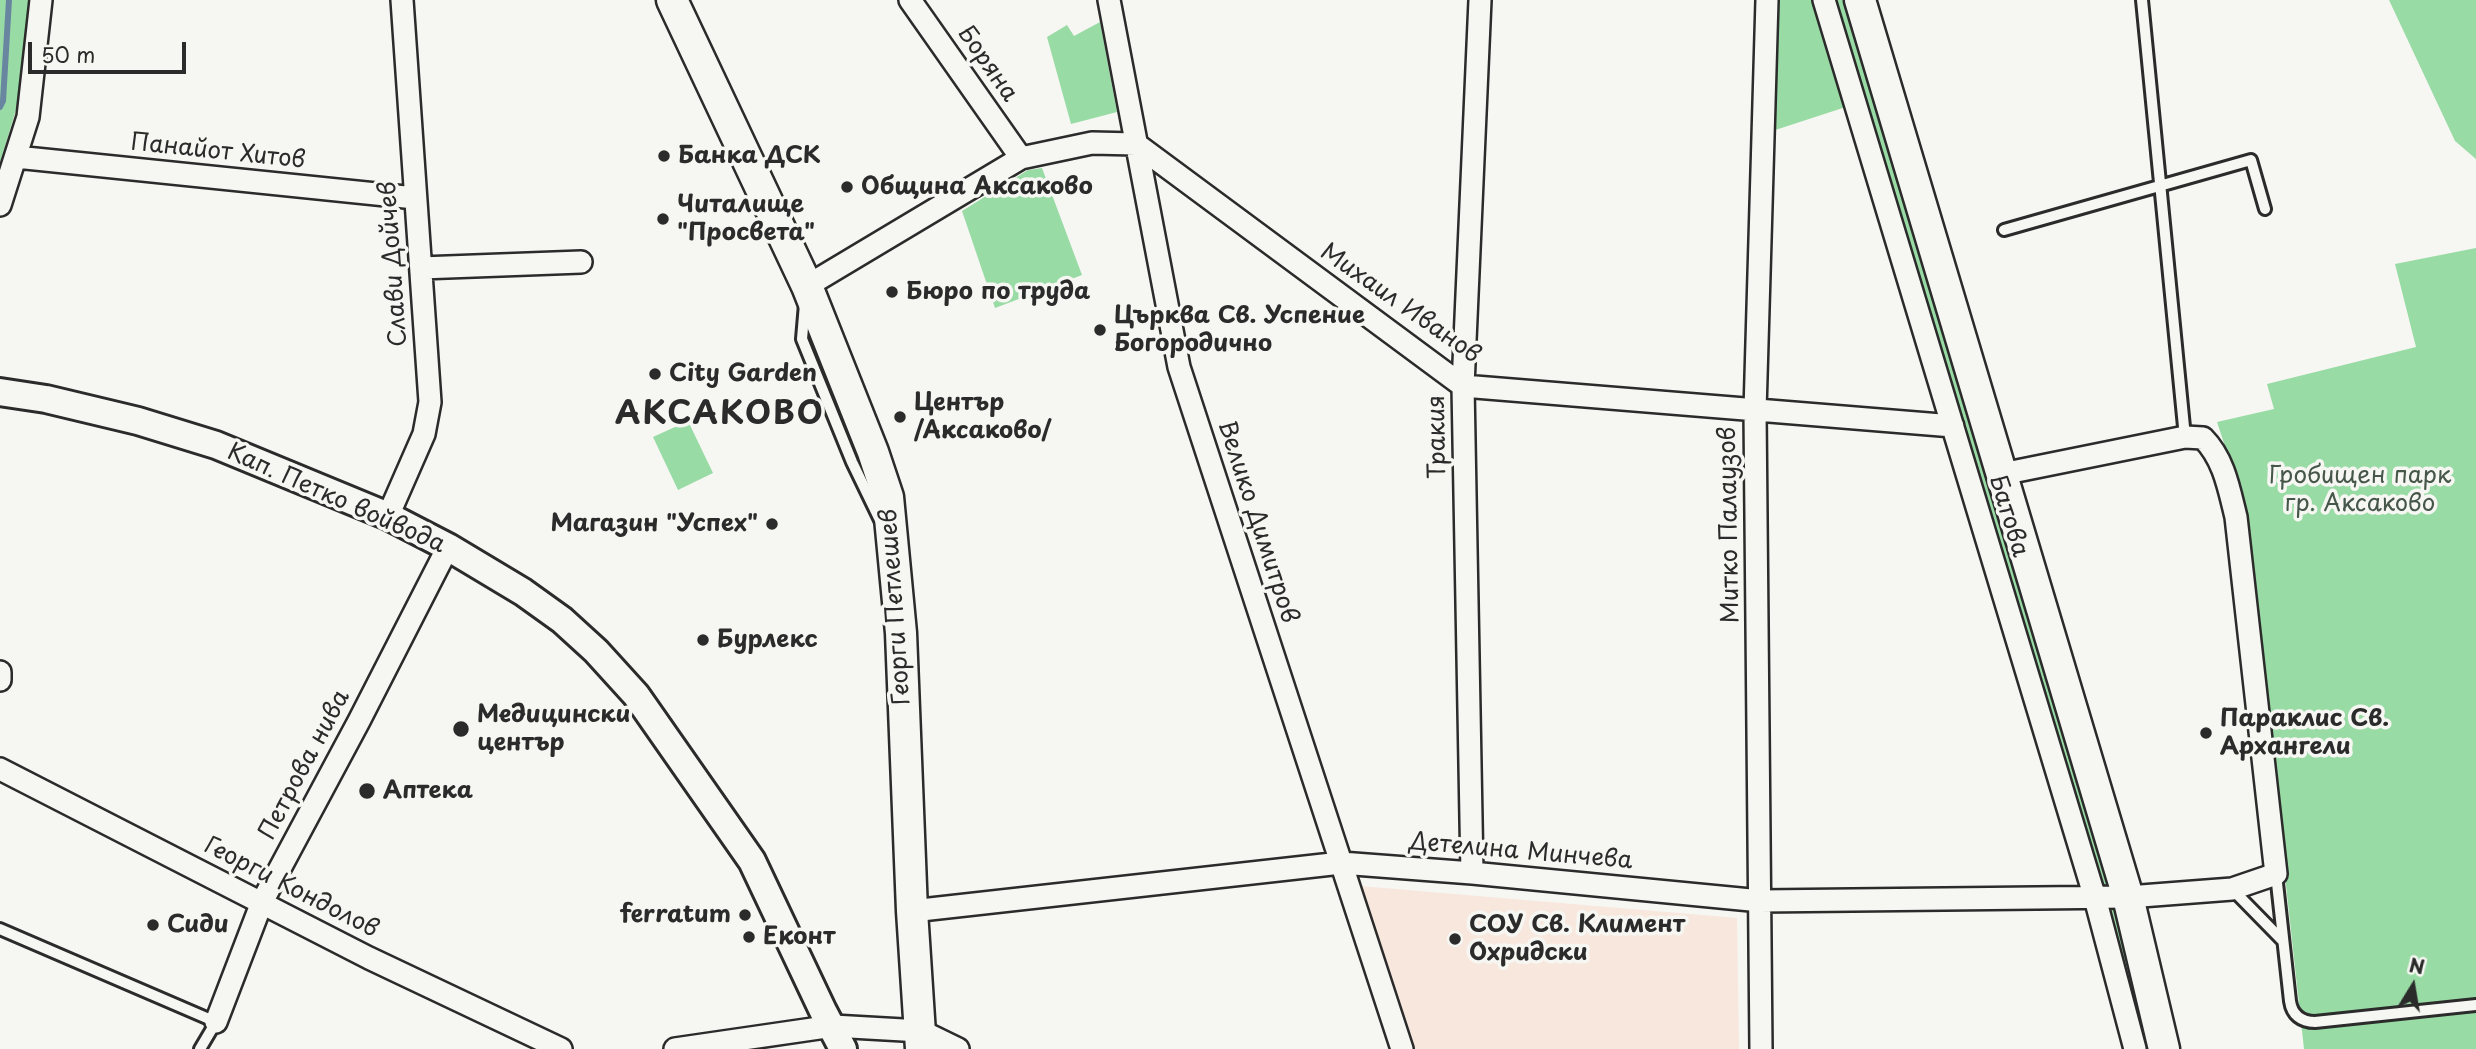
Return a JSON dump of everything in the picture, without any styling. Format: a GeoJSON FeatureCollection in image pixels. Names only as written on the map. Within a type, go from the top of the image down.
{"type":"FeatureCollection","features":[{"type":"Feature","properties":{"kind":"main road","name":"Георги Петлешев"},"geometry":{"type":"LineString","coordinates":[[672,0],[751,169],[811,283],[888,497],[901,633],[912,911],[921,1040]]}},
{"type":"Feature","properties":{"kind":"main road"},"geometry":{"type":"LineString","coordinates":[[1860,0],[2128,897],[2164,1049]]}},
{"type":"Feature","properties":{"kind":"street"},"geometry":{"type":"LineString","coordinates":[[0,205],[28,117],[41,0]]}},
{"type":"Feature","properties":{"kind":"street","name":"Слави Дойчев"},"geometry":{"type":"LineString","coordinates":[[388,516],[424,433],[430,402],[402,0]]}},
{"type":"Feature","properties":{"kind":"street","name":"Боряна"},"geometry":{"type":"LineString","coordinates":[[910,0],[1021,158]]}},
{"type":"Feature","properties":{"kind":"street","name":"Велико Димитров"},"geometry":{"type":"LineString","coordinates":[[1109,0],[1179,367],[1402,1049]]}},
{"type":"Feature","properties":{"kind":"street","name":"Тракия"},"geometry":{"type":"LineString","coordinates":[[1472,873],[1463,386],[1480,0]]}},
{"type":"Feature","properties":{"kind":"street","name":"Митко Палаузов"},"geometry":{"type":"LineString","coordinates":[[1761,1049],[1755,411],[1767,0]]}},
{"type":"Feature","properties":{"kind":"street","name":"Батова"},"geometry":{"type":"LineString","coordinates":[[1824,0],[2095,898],[2134,1049]]}},
{"type":"Feature","properties":{"kind":"street"},"geometry":{"type":"LineString","coordinates":[[811,283],[1021,158],[1092,143],[1136,144]]}},
{"type":"Feature","properties":{"kind":"street","name":"Михаил Иванов"},"geometry":{"type":"LineString","coordinates":[[1136,144],[1463,386],[1953,426]]}},
{"type":"Feature","properties":{"kind":"street","name":"Панайот Хитов"},"geometry":{"type":"LineString","coordinates":[[16,157],[415,198]]}},
{"type":"Feature","properties":{"kind":"street"},"geometry":{"type":"LineString","coordinates":[[421,268],[581,262]]}},
{"type":"Feature","properties":{"kind":"street","name":"Кап. Петко войвода"},"geometry":{"type":"LineString","coordinates":[[0,392],[46,399],[138,421],[216,445],[388,516],[448,547],[523,592],[562,620],[596,651],[636,695],[752,861],[838,1038]]}},
{"type":"Feature","properties":{"kind":"street"},"geometry":{"type":"LineString","coordinates":[[2002,474],[2185,437],[2203,438],[2213,448],[2224,470],[2236,517],[2276,874]]}},
{"type":"Feature","properties":{"kind":"street","name":"Петрова нива"},"geometry":{"type":"LineString","coordinates":[[216,1022],[262,902],[448,547]]}},
{"type":"Feature","properties":{"kind":"street"},"geometry":{"type":"LineString","coordinates":[[0,672],[0,680]]}},
{"type":"Feature","properties":{"kind":"street","name":"Георги Кондолов"},"geometry":{"type":"LineString","coordinates":[[0,769],[369,958],[561,1049]]}},
{"type":"Feature","properties":{"kind":"street","name":"Детелина Минчева"},"geometry":{"type":"LineString","coordinates":[[912,911],[1341,863],[1761,901],[2128,897],[2232,889],[2276,874]]}},
{"type":"Feature","properties":{"kind":"street"},"geometry":{"type":"LineString","coordinates":[[675,1049],[838,1038],[921,1040],[958,1049]]}},
{"type":"Feature","properties":{"kind":"lane"},"geometry":{"type":"LineString","coordinates":[[2142,0],[2185,437]]}},
{"type":"Feature","properties":{"kind":"lane"},"geometry":{"type":"LineString","coordinates":[[2004,230],[2251,160],[2265,209]]}},
{"type":"Feature","properties":{"kind":"lane"},"geometry":{"type":"LineString","coordinates":[[2276,874],[2291,1007],[2298,1017],[2315,1022],[2476,1005]]}},
{"type":"Feature","properties":{"kind":"lane"},"geometry":{"type":"LineString","coordinates":[[2232,889],[2282,940]]}},
{"type":"Feature","properties":{"kind":"lane"},"geometry":{"type":"LineString","coordinates":[[0,929],[216,1022]]}},
{"type":"Feature","properties":{"kind":"lane","name":"Петрова нива"},"geometry":{"type":"LineString","coordinates":[[200,1049],[216,1022]]}},
{"type":"Feature","properties":{"kind":"shaded area"},"geometry":{"type":"Polygon","coordinates":[[[1360,886],[1737,918],[1739,1049],[1414,1049],[1360,886]]]}},
{"type":"Feature","properties":{"kind":"green space"},"geometry":{"type":"Polygon","coordinates":[[[0,0],[29,0],[18,103],[0,163],[0,0]]]}},
{"type":"Feature","properties":{"kind":"green space"},"geometry":{"type":"Polygon","coordinates":[[[1767,0],[1843,0],[2115,909],[2151,1049],[2135,1049],[1855,104],[1763,134],[1767,0]]]}},
{"type":"Feature","properties":{"kind":"green space"},"geometry":{"type":"Polygon","coordinates":[[[2389,0],[2476,0],[2476,159],[2455,141],[2389,0]]]}},
{"type":"Feature","properties":{"kind":"green space"},"geometry":{"type":"Polygon","coordinates":[[[1100,22],[1117,112],[1071,124],[1047,37],[1067,25],[1074,36],[1100,22]]]}},
{"type":"Feature","properties":{"kind":"green space"},"geometry":{"type":"Polygon","coordinates":[[[1042,168],[1082,275],[995,308],[962,211],[1028,170],[1042,168]]]}},
{"type":"Feature","properties":{"kind":"green space","name":"Гробищен парк гр. Аксаково"},"geometry":{"type":"Polygon","coordinates":[[[2476,248],[2476,1049],[2304,1049],[2244,504],[2217,422],[2274,409],[2267,384],[2416,347],[2395,264],[2476,248]]]}},
{"type":"Feature","properties":{"kind":"green space"},"geometry":{"type":"Polygon","coordinates":[[[688,421],[713,473],[678,490],[653,437],[688,421]]]}},
{"type":"Feature","properties":{"kind":"waterway"},"geometry":{"type":"LineString","coordinates":[[0,107],[3,101],[9,0]]}},
{"type":"Feature","properties":{"kind":"place","name":"Банка ДСК"},"geometry":{"type":"Point","coordinates":[664,156]}},
{"type":"Feature","properties":{"kind":"place","name":"Община Аксаково"},"geometry":{"type":"Point","coordinates":[847,187]}},
{"type":"Feature","properties":{"kind":"place","name":"Читалище \"Просвета\""},"geometry":{"type":"Point","coordinates":[663,219]}},
{"type":"Feature","properties":{"kind":"place","name":"Бюро по труда"},"geometry":{"type":"Point","coordinates":[892,292]}},
{"type":"Feature","properties":{"kind":"place","name":"Църква Св. Успение Богородично"},"geometry":{"type":"Point","coordinates":[1100,330]}},
{"type":"Feature","properties":{"kind":"place","name":"City Garden"},"geometry":{"type":"Point","coordinates":[655,374]}},
{"type":"Feature","properties":{"kind":"place","name":"Център /Аксаково/"},"geometry":{"type":"Point","coordinates":[900,417]}},
{"type":"Feature","properties":{"kind":"place","name":"Магазин \"Успех\""},"geometry":{"type":"Point","coordinates":[772,524]}},
{"type":"Feature","properties":{"kind":"place","name":"Бурлекс"},"geometry":{"type":"Point","coordinates":[703,640]}},
{"type":"Feature","properties":{"kind":"place","name":"Медицински център"},"geometry":{"type":"Point","coordinates":[461,729]}},
{"type":"Feature","properties":{"kind":"place","name":"Параклис Св. Архангели"},"geometry":{"type":"Point","coordinates":[2206,733]}},
{"type":"Feature","properties":{"kind":"place","name":"Аптека"},"geometry":{"type":"Point","coordinates":[367,791]}},
{"type":"Feature","properties":{"kind":"place","name":"ferratum"},"geometry":{"type":"Point","coordinates":[745,915]}},
{"type":"Feature","properties":{"kind":"place","name":"Сиди"},"geometry":{"type":"Point","coordinates":[153,925]}},
{"type":"Feature","properties":{"kind":"place","name":"Еконт"},"geometry":{"type":"Point","coordinates":[749,937]}},
{"type":"Feature","properties":{"kind":"place","name":"СОУ Св. Климент Охридски"},"geometry":{"type":"Point","coordinates":[1455,939]}},
{"type":"Feature","properties":{"kind":"district","name":"АКСАКОВО"},"geometry":{"type":"Point","coordinates":[720,415]}}]}
